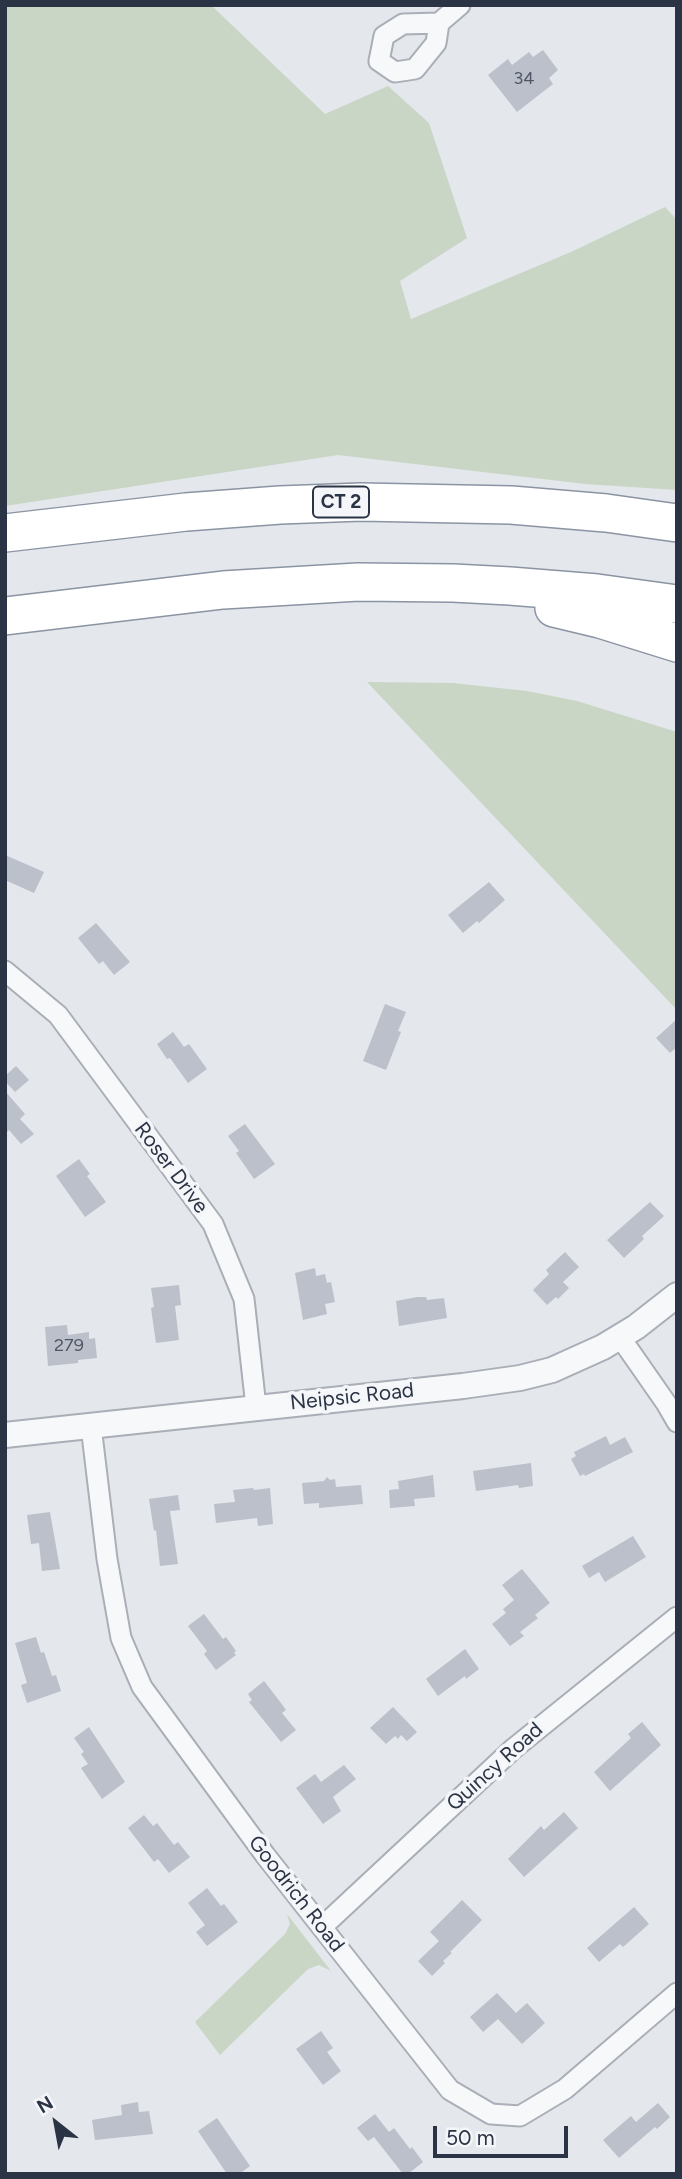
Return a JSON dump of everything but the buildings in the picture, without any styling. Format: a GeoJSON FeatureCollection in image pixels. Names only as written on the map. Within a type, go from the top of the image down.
{"type":"FeatureCollection","features":[{"type":"Feature","properties":{"kind":"highway","name":"CT 2"},"geometry":{"type":"LineString","coordinates":[[5,533],[186,512],[315,503],[453,502],[570,510],[677,523]]}},
{"type":"Feature","properties":{"kind":"highway"},"geometry":{"type":"LineString","coordinates":[[570,510],[677,507]]}},
{"type":"Feature","properties":{"kind":"highway"},"geometry":{"type":"LineString","coordinates":[[5,616],[262,586],[358,582],[453,583],[568,590],[677,604]]}},
{"type":"Feature","properties":{"kind":"highway"},"geometry":{"type":"LineString","coordinates":[[453,583],[482,596],[559,609],[677,643]]}},
{"type":"Feature","properties":{"kind":"street"},"geometry":{"type":"LineString","coordinates":[[439,23],[460,5]]}},
{"type":"Feature","properties":{"kind":"street","name":"Roser Drive"},"geometry":{"type":"LineString","coordinates":[[5,971],[58,1015],[213,1224],[244,1299],[256,1407]]}},
{"type":"Feature","properties":{"kind":"street","name":"Neipsic Road"},"geometry":{"type":"LineString","coordinates":[[5,1435],[520,1378],[563,1365],[603,1347],[677,1295]]}},
{"type":"Feature","properties":{"kind":"street"},"geometry":{"type":"LineString","coordinates":[[620,1337],[677,1422]]}},
{"type":"Feature","properties":{"kind":"street","name":"Goodrich Road"},"geometry":{"type":"LineString","coordinates":[[91,1426],[107,1559],[121,1638],[142,1687],[265,1855],[450,2090],[491,2114],[520,2116],[565,2089],[677,1993]]}},
{"type":"Feature","properties":{"kind":"street","name":"Quincy Road"},"geometry":{"type":"LineString","coordinates":[[322,1927],[513,1749],[677,1617]]}},
{"type":"Feature","properties":{"kind":"green space"},"geometry":{"type":"Polygon","coordinates":[[[5,5],[211,5],[325,114],[388,86],[429,123],[467,238],[400,281],[411,319],[571,252],[665,207],[677,220],[677,490],[585,484],[338,455],[5,506],[5,5]]]}},
{"type":"Feature","properties":{"kind":"green space"},"geometry":{"type":"Polygon","coordinates":[[[367,682],[453,683],[527,691],[577,701],[677,732],[677,1010],[367,682]]]}},
{"type":"Feature","properties":{"kind":"green space"},"geometry":{"type":"Polygon","coordinates":[[[287,1914],[331,1971],[319,1965],[308,1969],[220,2055],[195,2022],[285,1934],[290,1924],[287,1914]]]}}]}
